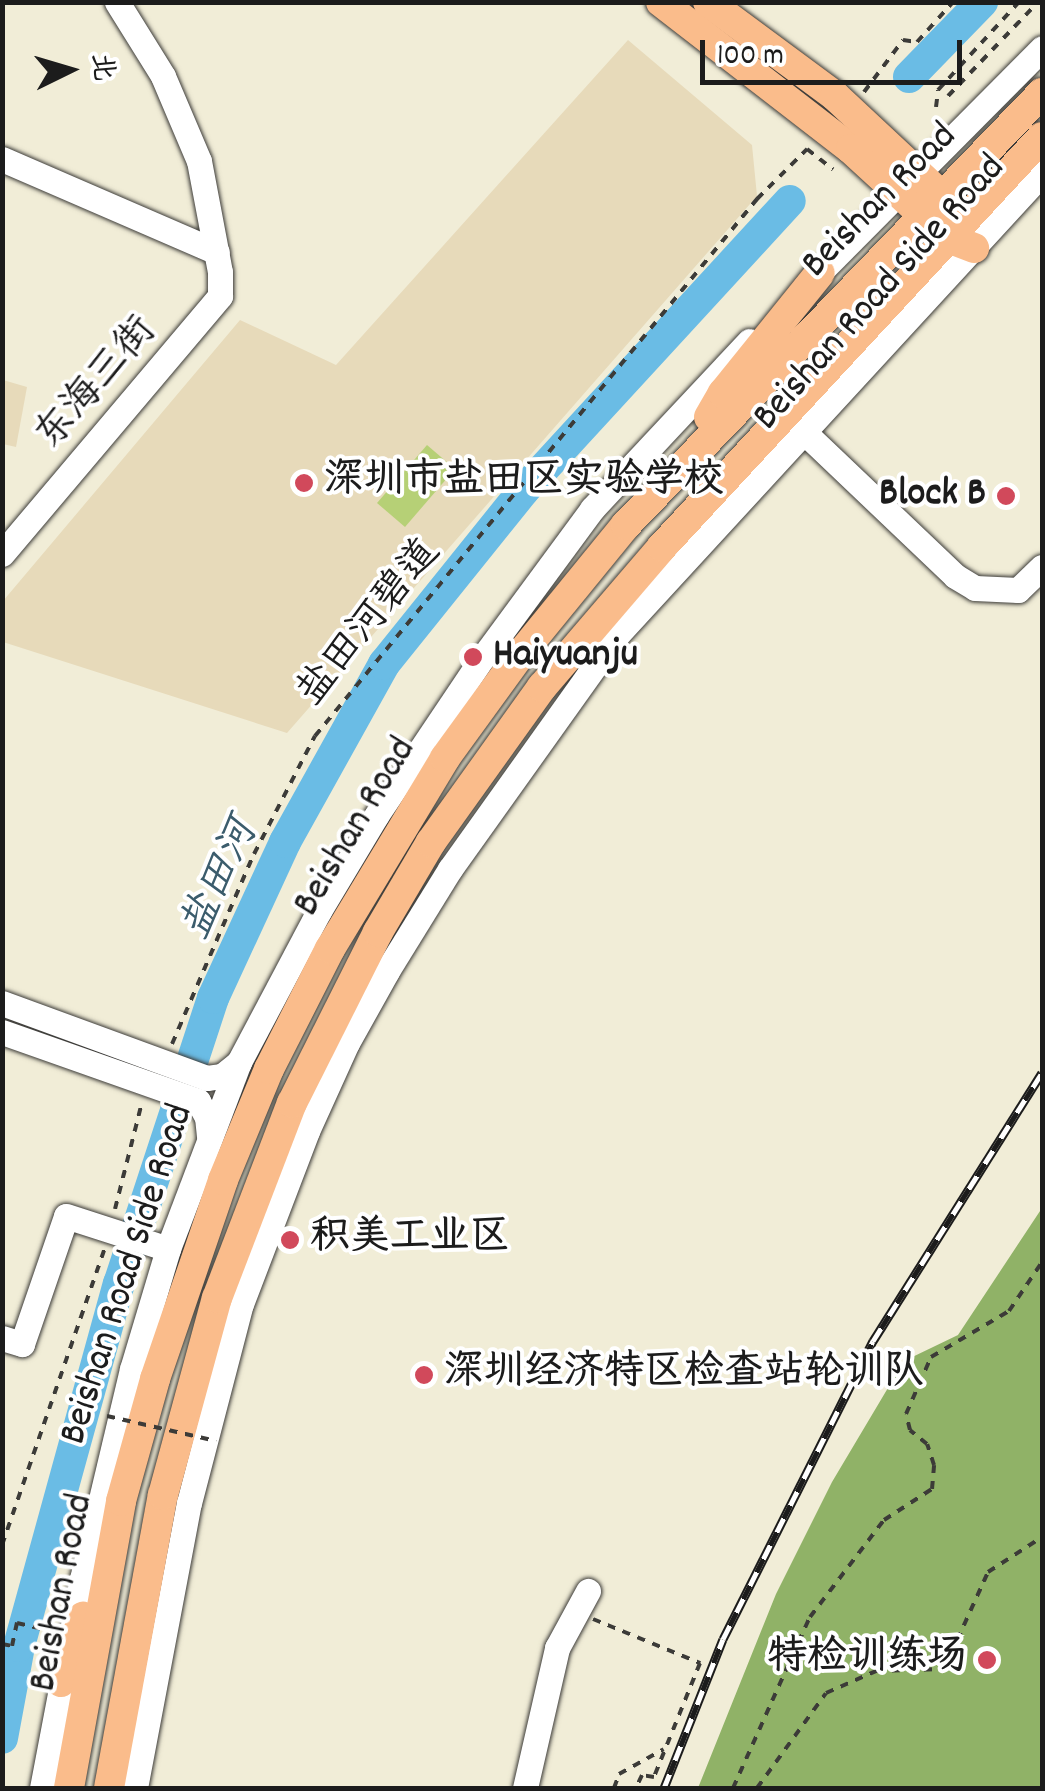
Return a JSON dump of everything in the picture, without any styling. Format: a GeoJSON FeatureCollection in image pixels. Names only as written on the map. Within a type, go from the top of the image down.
{"type":"FeatureCollection","features":[{"type":"Feature","properties":{"kind":"main road"},"geometry":{"type":"LineString","coordinates":[[661,2],[852,149],[908,181]]}},
{"type":"Feature","properties":{"kind":"main road"},"geometry":{"type":"LineString","coordinates":[[708,2],[835,96],[908,181],[963,235]]}},
{"type":"Feature","properties":{"kind":"main road","name":"Beishan Road"},"geometry":{"type":"LineString","coordinates":[[69,1788],[122,1500],[177,1306],[222,1180],[269,1069],[322,964],[445,758],[519,656],[626,524],[1042,93]]}},
{"type":"Feature","properties":{"kind":"main road","name":"Beishan Road"},"geometry":{"type":"LineString","coordinates":[[109,1788],[136,1620],[188,1398],[217,1298],[292,1103],[370,947],[431,842],[542,687],[608,629],[963,235],[1042,137]]}},
{"type":"Feature","properties":{"kind":"main road"},"geometry":{"type":"LineString","coordinates":[[677,472],[723,393],[820,273]]}},
{"type":"Feature","properties":{"kind":"main road"},"geometry":{"type":"LineString","coordinates":[[61,1682],[122,1500]]}},
{"type":"Feature","properties":{"kind":"street"},"geometry":{"type":"LineString","coordinates":[[117,2],[181,113],[199,161],[216,252]]}},
{"type":"Feature","properties":{"kind":"street","name":"Beishan Road Side Road"},"geometry":{"type":"LineString","coordinates":[[42,1788],[101,1492],[160,1246],[239,1062],[319,911],[376,816],[531,589],[606,495],[780,309],[1042,48]]}},
{"type":"Feature","properties":{"kind":"street"},"geometry":{"type":"LineString","coordinates":[[2,159],[216,252]]}},
{"type":"Feature","properties":{"kind":"street","name":"Beishan Road Side Road"},"geometry":{"type":"LineString","coordinates":[[135,1788],[164,1622],[214,1402],[241,1304],[307,1132],[347,1043],[450,869],[608,629],[805,433],[902,322],[963,235],[1042,173]]}},
{"type":"Feature","properties":{"kind":"street","name":"东海三街"},"geometry":{"type":"LineString","coordinates":[[2,554],[212,311],[220,296],[216,252]]}},
{"type":"Feature","properties":{"kind":"street"},"geometry":{"type":"LineString","coordinates":[[805,433],[955,576],[975,588],[1018,590],[1042,568]]}},
{"type":"Feature","properties":{"kind":"street"},"geometry":{"type":"LineString","coordinates":[[2,1003],[158,1063],[203,1090],[209,1137]]}},
{"type":"Feature","properties":{"kind":"street"},"geometry":{"type":"LineString","coordinates":[[2,1032],[158,1063]]}},
{"type":"Feature","properties":{"kind":"street"},"geometry":{"type":"LineString","coordinates":[[203,1090],[239,1062]]}},
{"type":"Feature","properties":{"kind":"street"},"geometry":{"type":"LineString","coordinates":[[292,1103],[307,1132]]}},
{"type":"Feature","properties":{"kind":"street"},"geometry":{"type":"LineString","coordinates":[[2,1338],[22,1344],[66,1216],[160,1246]]}},
{"type":"Feature","properties":{"kind":"street"},"geometry":{"type":"LineString","coordinates":[[524,1788],[557,1648],[582,1601]]}},
{"type":"Feature","properties":{"kind":"path"},"geometry":{"type":"LineString","coordinates":[[864,92],[903,40],[917,42],[953,2]]}},
{"type":"Feature","properties":{"kind":"path"},"geometry":{"type":"LineString","coordinates":[[936,107],[938,90],[1019,2]]}},
{"type":"Feature","properties":{"kind":"path"},"geometry":{"type":"LineString","coordinates":[[948,96],[1038,2]]}},
{"type":"Feature","properties":{"kind":"path"},"geometry":{"type":"LineString","coordinates":[[960,66],[966,77]]}},
{"type":"Feature","properties":{"kind":"path","name":"盐田河碧道"},"geometry":{"type":"LineString","coordinates":[[2,1546],[114,1231],[158,1063],[254,854],[316,736],[757,199],[807,149],[833,169]]}},
{"type":"Feature","properties":{"kind":"path"},"geometry":{"type":"LineString","coordinates":[[734,1788],[810,1617],[884,1520],[932,1488],[934,1465],[927,1444],[910,1430],[906,1414],[931,1357],[1009,1312],[1042,1262]]}},
{"type":"Feature","properties":{"kind":"path"},"geometry":{"type":"LineString","coordinates":[[107,1416],[216,1441]]}},
{"type":"Feature","properties":{"kind":"path"},"geometry":{"type":"LineString","coordinates":[[757,1788],[826,1693],[876,1671],[944,1670],[988,1572],[1042,1537]]}},
{"type":"Feature","properties":{"kind":"path"},"geometry":{"type":"LineString","coordinates":[[582,1601],[700,1664],[654,1778],[642,1775],[636,1788]]}},
{"type":"Feature","properties":{"kind":"path"},"geometry":{"type":"LineString","coordinates":[[2,1644],[12,1646],[18,1624],[47,1630]]}},
{"type":"Feature","properties":{"kind":"path"},"geometry":{"type":"LineString","coordinates":[[614,1788],[620,1774],[664,1749]]}},
{"type":"Feature","properties":{"kind":"shaded area","name":"深圳市盐田区实验学校"},"geometry":{"type":"Polygon","coordinates":[[[628,40],[752,145],[757,196],[287,733],[3,642],[3,601],[240,320],[336,365],[628,40]]]}},
{"type":"Feature","properties":{"kind":"shaded area"},"geometry":{"type":"Polygon","coordinates":[[[3,380],[27,387],[16,447],[3,444],[3,380]]]}},
{"type":"Feature","properties":{"kind":"green space"},"geometry":{"type":"Polygon","coordinates":[[[427,445],[455,469],[405,527],[377,503],[427,445]]]}},
{"type":"Feature","properties":{"kind":"green space"},"geometry":{"type":"Polygon","coordinates":[[[1042,1208],[1042,1788],[698,1788],[776,1594],[832,1482],[904,1361],[958,1335],[1042,1208]]]}},
{"type":"Feature","properties":{"kind":"waterway","name":"盐田河"},"geometry":{"type":"LineString","coordinates":[[909,77],[982,2]]}},
{"type":"Feature","properties":{"kind":"waterway","name":"盐田河"},"geometry":{"type":"LineString","coordinates":[[2,1738],[19,1646],[119,1284],[213,998],[285,842],[384,664],[523,491],[790,201]]}},
{"type":"Feature","properties":{"kind":"railway"},"geometry":{"type":"LineString","coordinates":[[664,1788],[723,1639],[873,1341],[1042,1073]]}},
{"type":"Feature","properties":{"kind":"place","name":"深圳市盐田区实验学校"},"geometry":{"type":"Point","coordinates":[304,483]}},
{"type":"Feature","properties":{"kind":"place","name":"Block B"},"geometry":{"type":"Point","coordinates":[1006,496]}},
{"type":"Feature","properties":{"kind":"place","name":"Haiyuanju"},"geometry":{"type":"Point","coordinates":[473,657]}},
{"type":"Feature","properties":{"kind":"place","name":"积美工业区"},"geometry":{"type":"Point","coordinates":[290,1240]}},
{"type":"Feature","properties":{"kind":"place","name":"深圳经济特区检查站轮训队"},"geometry":{"type":"Point","coordinates":[424,1375]}},
{"type":"Feature","properties":{"kind":"place","name":"特检训练场"},"geometry":{"type":"Point","coordinates":[987,1660]}}]}
